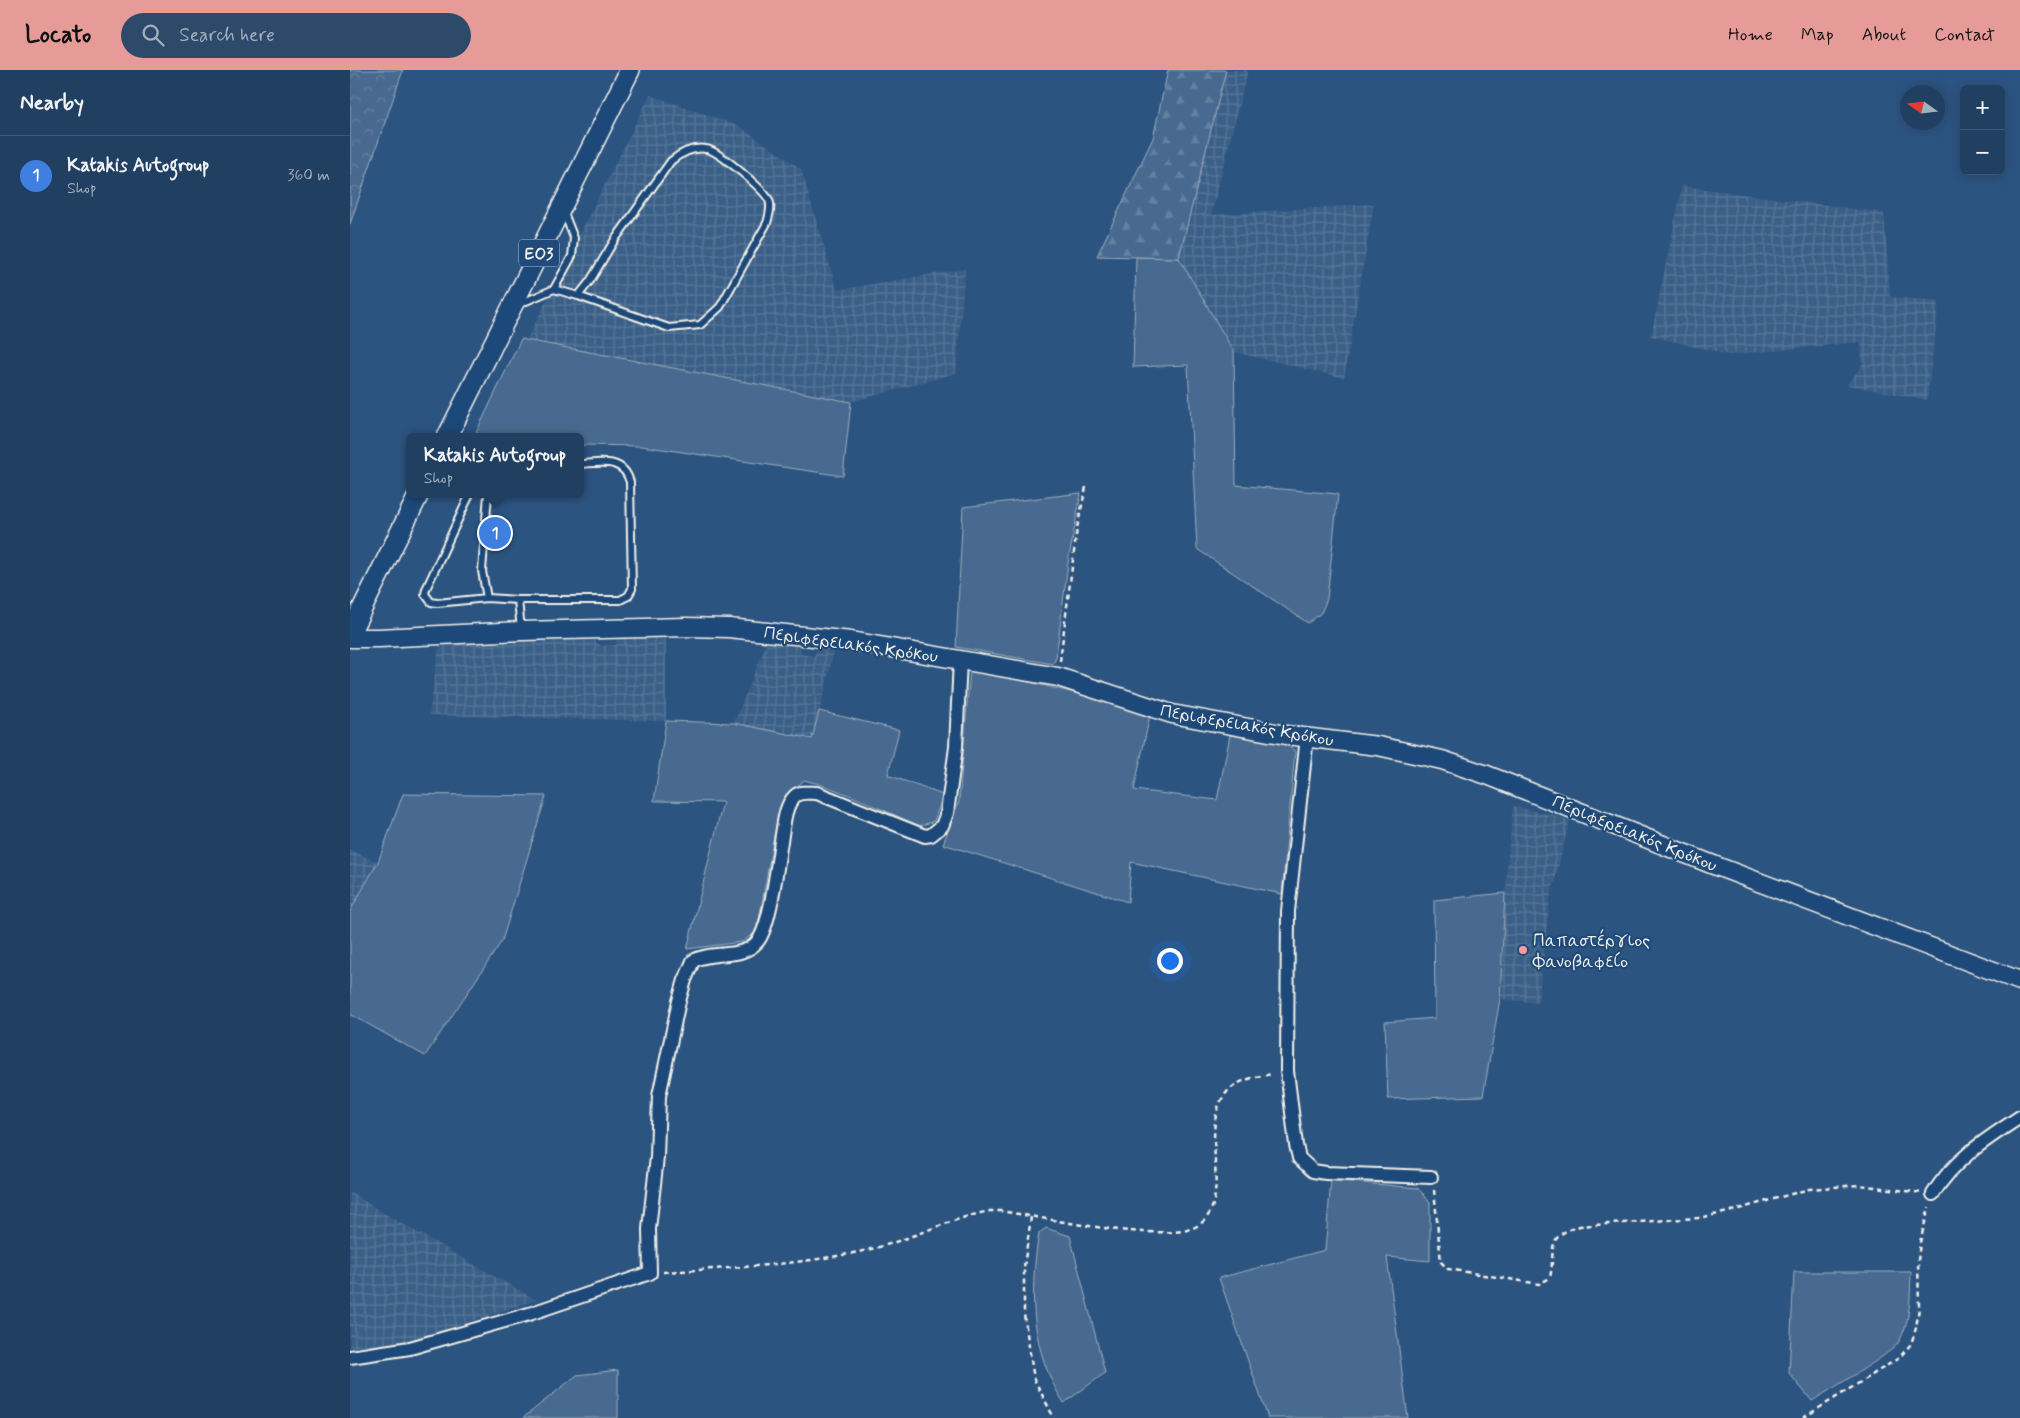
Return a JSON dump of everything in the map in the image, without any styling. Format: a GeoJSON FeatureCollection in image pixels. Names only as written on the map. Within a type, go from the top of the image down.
{"type":"FeatureCollection","features":[{"type":"Feature","properties":{"kind":"main road","name":"ΕΟ3"},"geometry":{"type":"LineString","coordinates":[[449,433],[630,70]]}},
{"type":"Feature","properties":{"kind":"main road"},"geometry":{"type":"LineString","coordinates":[[350,633],[417,498]]}},
{"type":"Feature","properties":{"kind":"street","name":"Περιφερειακός Κρόκου"},"geometry":{"type":"LineString","coordinates":[[350,638],[686,626],[729,628],[851,641],[1058,677],[1172,714],[1277,734],[1361,743],[1442,760],[1486,775],[1711,864],[2020,981]]}},
{"type":"Feature","properties":{"kind":"street"},"geometry":{"type":"LineString","coordinates":[[350,1357],[410,1348],[529,1314],[650,1273],[649,1229],[657,1157],[659,1096],[679,1001],[693,961],[710,955],[747,949],[758,941],[765,925],[774,887],[785,818],[795,795],[800,793],[817,793],[925,836],[931,835],[942,826],[947,813],[954,767],[960,660]]}},
{"type":"Feature","properties":{"kind":"street"},"geometry":{"type":"LineString","coordinates":[[1307,738],[1288,911],[1287,1071],[1299,1158],[1313,1171],[1326,1173],[1431,1177]]}},
{"type":"Feature","properties":{"kind":"street"},"geometry":{"type":"LineString","coordinates":[[1933,1194],[1942,1179],[1958,1162],[2020,1117]]}},
{"type":"Feature","properties":{"kind":"lane"},"geometry":{"type":"LineString","coordinates":[[554,289],[669,328],[700,325],[720,306],[767,223],[770,211],[769,200],[748,178],[718,154],[707,149],[684,151],[671,161],[614,241],[578,296]]}},
{"type":"Feature","properties":{"kind":"lane"},"geometry":{"type":"LineString","coordinates":[[512,308],[554,289],[572,256],[574,238],[562,208]]}},
{"type":"Feature","properties":{"kind":"lane"},"geometry":{"type":"LineString","coordinates":[[468,498],[426,589],[425,594],[431,602],[487,598],[518,600],[620,600],[628,596],[632,589],[630,482],[627,472],[620,465],[610,463],[584,464]]}},
{"type":"Feature","properties":{"kind":"lane"},"geometry":{"type":"LineString","coordinates":[[487,598],[482,571],[488,498]]}},
{"type":"Feature","properties":{"kind":"lane"},"geometry":{"type":"LineString","coordinates":[[518,600],[521,631]]}},
{"type":"Feature","properties":{"kind":"path"},"geometry":{"type":"LineString","coordinates":[[1058,677],[1077,528],[1086,487]]}},
{"type":"Feature","properties":{"kind":"path"},"geometry":{"type":"LineString","coordinates":[[650,1273],[742,1267],[839,1256],[884,1245],[990,1211],[1001,1211],[1128,1231],[1159,1232],[1192,1228],[1203,1222],[1213,1205],[1215,1192],[1214,1131],[1217,1112],[1225,1096],[1232,1087],[1241,1082],[1287,1071]]}},
{"type":"Feature","properties":{"kind":"path"},"geometry":{"type":"LineString","coordinates":[[1431,1177],[1436,1198],[1441,1262],[1448,1269],[1539,1284],[1550,1278],[1553,1265],[1553,1246],[1556,1237],[1565,1230],[1580,1226],[1698,1218],[1728,1212],[1809,1189],[1860,1185],[1933,1194],[1920,1242],[1918,1261],[1919,1308],[1911,1344],[1898,1358],[1803,1418]]}},
{"type":"Feature","properties":{"kind":"path"},"geometry":{"type":"LineString","coordinates":[[1031,1217],[1024,1267],[1024,1314],[1034,1379],[1054,1418]]}},
{"type":"Feature","properties":{"kind":"shaded area"},"geometry":{"type":"Polygon","coordinates":[[[1226,70],[1248,70],[1211,215],[1374,204],[1344,378],[1234,352],[1179,258],[1226,70]]]}},
{"type":"Feature","properties":{"kind":"shaded area"},"geometry":{"type":"Polygon","coordinates":[[[650,95],[739,126],[801,169],[837,290],[965,269],[956,373],[851,402],[526,341],[650,95]]]}},
{"type":"Feature","properties":{"kind":"shaded area"},"geometry":{"type":"Polygon","coordinates":[[[1682,186],[1884,213],[1890,297],[1939,301],[1927,400],[1847,385],[1862,365],[1861,342],[1729,355],[1651,336],[1682,186]]]}},
{"type":"Feature","properties":{"kind":"shaded area"},"geometry":{"type":"Polygon","coordinates":[[[666,635],[666,721],[429,715],[439,646],[590,636],[601,646],[616,645],[616,636],[666,635]]]}},
{"type":"Feature","properties":{"kind":"shaded area"},"geometry":{"type":"Polygon","coordinates":[[[767,642],[800,647],[801,654],[814,656],[817,649],[834,651],[813,739],[734,723],[767,642]]]}},
{"type":"Feature","properties":{"kind":"shaded area","name":"Παπαστέργιος Φανοβαφείο"},"geometry":{"type":"Polygon","coordinates":[[[1513,806],[1570,819],[1550,900],[1538,1003],[1500,999],[1507,866],[1513,806]]]}},
{"type":"Feature","properties":{"kind":"shaded area"},"geometry":{"type":"Polygon","coordinates":[[[350,850],[378,862],[350,911],[350,850]]]}},
{"type":"Feature","properties":{"kind":"shaded area"},"geometry":{"type":"Polygon","coordinates":[[[350,1192],[536,1300],[407,1342],[350,1349],[350,1192]]]}},
{"type":"Feature","properties":{"kind":"green space"},"geometry":{"type":"Polygon","coordinates":[[[350,70],[403,70],[350,224],[350,70]]]}},
{"type":"Feature","properties":{"kind":"green space"},"geometry":{"type":"Polygon","coordinates":[[[1168,70],[1226,70],[1179,258],[1097,256],[1153,138],[1168,70]]]}},
{"type":"Feature","properties":{"kind":"green space"},"geometry":{"type":"Polygon","coordinates":[[[1136,257],[1179,258],[1234,352],[1236,485],[1338,494],[1327,599],[1321,613],[1308,623],[1197,549],[1188,365],[1133,367],[1136,257]]]}},
{"type":"Feature","properties":{"kind":"green space"},"geometry":{"type":"Polygon","coordinates":[[[521,339],[851,402],[843,476],[642,446],[584,445],[584,433],[476,433],[521,339]]]}},
{"type":"Feature","properties":{"kind":"green space"},"geometry":{"type":"Polygon","coordinates":[[[1081,493],[1068,563],[1056,658],[1053,664],[956,647],[963,507],[1081,493]]]}},
{"type":"Feature","properties":{"kind":"green space"},"geometry":{"type":"Polygon","coordinates":[[[970,670],[980,670],[1095,698],[1150,715],[1134,790],[1217,800],[1230,735],[1285,744],[1295,751],[1282,894],[1131,862],[1128,902],[943,844],[959,801],[970,670]]]}},
{"type":"Feature","properties":{"kind":"green space"},"geometry":{"type":"Polygon","coordinates":[[[819,711],[899,730],[888,775],[943,795],[934,821],[920,826],[848,795],[804,780],[783,800],[776,825],[757,931],[742,942],[687,949],[723,802],[654,801],[666,721],[734,723],[812,739],[819,711]]]}},
{"type":"Feature","properties":{"kind":"green space"},"geometry":{"type":"Polygon","coordinates":[[[403,794],[546,796],[502,941],[425,1056],[350,1014],[350,911],[378,862],[403,794]]]}},
{"type":"Feature","properties":{"kind":"green space"},"geometry":{"type":"Polygon","coordinates":[[[1505,893],[1500,999],[1483,1096],[1388,1099],[1385,1022],[1435,1018],[1434,900],[1505,893]]]}},
{"type":"Feature","properties":{"kind":"green space"},"geometry":{"type":"Polygon","coordinates":[[[1331,1180],[1418,1188],[1430,1202],[1430,1261],[1387,1257],[1408,1418],[1268,1418],[1219,1278],[1325,1250],[1331,1180]]]}},
{"type":"Feature","properties":{"kind":"green space"},"geometry":{"type":"Polygon","coordinates":[[[1046,1228],[1070,1236],[1105,1373],[1064,1403],[1044,1363],[1035,1321],[1034,1277],[1036,1255],[1039,1233],[1046,1228]]]}},
{"type":"Feature","properties":{"kind":"green space"},"geometry":{"type":"Polygon","coordinates":[[[1794,1272],[1911,1272],[1908,1318],[1898,1343],[1884,1355],[1812,1401],[1789,1373],[1794,1272]]]}},
{"type":"Feature","properties":{"kind":"green space"},"geometry":{"type":"Polygon","coordinates":[[[618,1370],[618,1418],[523,1418],[577,1375],[618,1370]]]}},
{"type":"Feature","properties":{"kind":"place","name":"Katakis Autogroup"},"geometry":{"type":"Point","coordinates":[495,533]}},
{"type":"Feature","properties":{"kind":"place","name":"Παπαστέργιος Φανοβαφείο"},"geometry":{"type":"Point","coordinates":[1523,950]}}]}
